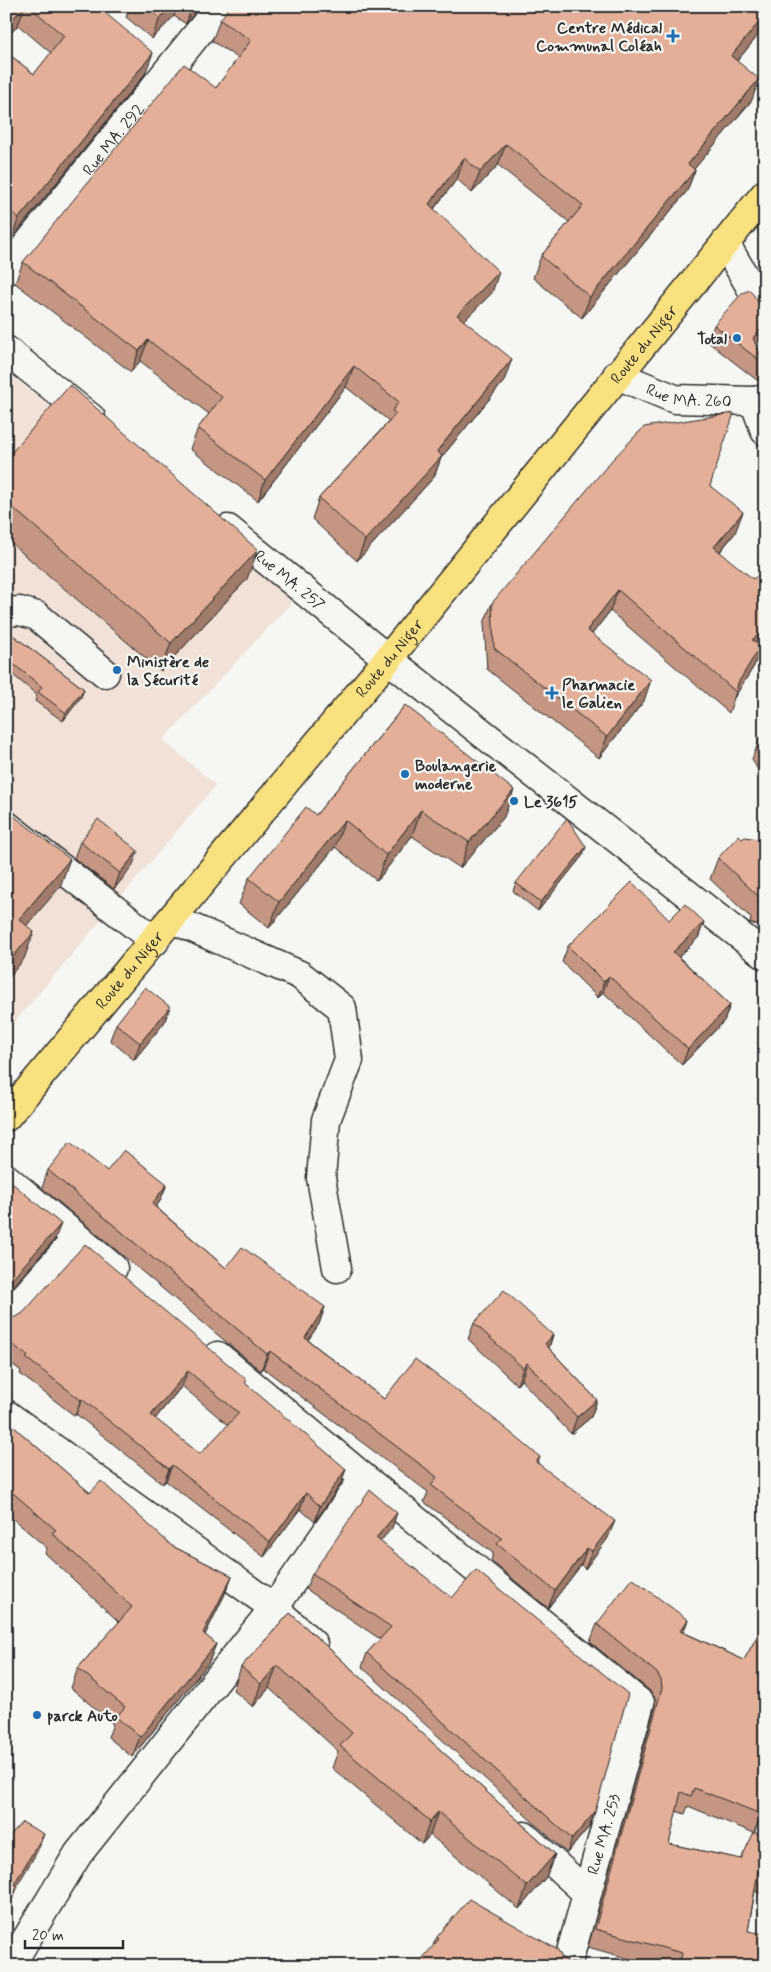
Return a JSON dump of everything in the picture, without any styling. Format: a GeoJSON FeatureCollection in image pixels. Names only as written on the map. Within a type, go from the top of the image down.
{"type":"FeatureCollection","features":[{"type":"Feature","properties":{"kind":"main road","name":"Route du Niger"},"geometry":{"type":"LineString","coordinates":[[6,1117],[388,659],[765,194]]}},
{"type":"Feature","properties":{"kind":"street","name":"Rue MA. 292"},"geometry":{"type":"LineString","coordinates":[[6,272],[220,6]]}},
{"type":"Feature","properties":{"kind":"street"},"geometry":{"type":"LineString","coordinates":[[145,54],[167,72]]}},
{"type":"Feature","properties":{"kind":"street"},"geometry":{"type":"LineString","coordinates":[[725,243],[765,312]]}},
{"type":"Feature","properties":{"kind":"street"},"geometry":{"type":"LineString","coordinates":[[6,350],[113,436]]}},
{"type":"Feature","properties":{"kind":"street","name":"Rue MA. 260"},"geometry":{"type":"LineString","coordinates":[[617,375],[675,399],[760,400]]}},
{"type":"Feature","properties":{"kind":"street"},"geometry":{"type":"LineString","coordinates":[[760,400],[765,431]]}},
{"type":"Feature","properties":{"kind":"street","name":"Rue MA. 257"},"geometry":{"type":"LineString","coordinates":[[212,517],[388,659],[765,955]]}},
{"type":"Feature","properties":{"kind":"street"},"geometry":{"type":"LineString","coordinates":[[6,612],[20,611],[37,616],[105,673]]}},
{"type":"Feature","properties":{"kind":"street"},"geometry":{"type":"LineString","coordinates":[[6,825],[154,941]]}},
{"type":"Feature","properties":{"kind":"street"},"geometry":{"type":"LineString","coordinates":[[172,919],[300,975],[342,1008],[349,1060],[326,1120],[321,1178],[337,1268]]}},
{"type":"Feature","properties":{"kind":"street"},"geometry":{"type":"LineString","coordinates":[[6,1178],[129,1282]]}},
{"type":"Feature","properties":{"kind":"street"},"geometry":{"type":"LineString","coordinates":[[6,1318],[77,1238]]}},
{"type":"Feature","properties":{"kind":"street"},"geometry":{"type":"LineString","coordinates":[[10,1966],[78,1854],[274,1608],[364,1478],[196,1338]]}},
{"type":"Feature","properties":{"kind":"street"},"geometry":{"type":"LineString","coordinates":[[6,1414],[274,1608],[332,1661]]}},
{"type":"Feature","properties":{"kind":"street","name":"Rue MA. 253"},"geometry":{"type":"LineString","coordinates":[[364,1478],[640,1702],[567,1966]]}},
{"type":"Feature","properties":{"kind":"street"},"geometry":{"type":"LineString","coordinates":[[507,1820],[587,1892]]}},
{"type":"Feature","properties":{"kind":"shaded area","name":"Ministère de la Sécurité"},"geometry":{"type":"Polygon","coordinates":[[[6,371],[294,600],[163,740],[216,785],[6,1032],[6,371]]]}},
{"type":"Feature","properties":{"kind":"building"},"geometry":{"type":"Polygon","coordinates":[[[6,6],[24,6],[6,27],[6,6]]]}},
{"type":"Feature","properties":{"kind":"building"},"geometry":{"type":"Polygon","coordinates":[[[29,6],[97,6],[153,53],[19,218],[6,208],[6,52],[34,74],[64,36],[29,6]]]}},
{"type":"Feature","properties":{"kind":"building"},"geometry":{"type":"Polygon","coordinates":[[[146,6],[171,6],[160,18],[146,6]]]}},
{"type":"Feature","properties":{"kind":"building"},"geometry":{"type":"Polygon","coordinates":[[[230,6],[765,6],[765,15],[731,56],[759,79],[688,164],[695,170],[590,297],[541,256],[583,205],[506,144],[480,172],[464,158],[429,204],[499,272],[457,315],[512,359],[437,451],[442,456],[365,540],[319,498],[396,414],[392,411],[399,402],[354,366],[265,480],[198,428],[222,397],[148,340],[139,351],[23,262],[184,64],[216,88],[251,40],[220,20],[230,6]]]}},
{"type":"Feature","properties":{"kind":"building"},"geometry":{"type":"Polygon","coordinates":[[[750,290],[763,309],[765,309],[765,324],[753,338],[764,364],[714,325],[742,293],[750,290]]]}},
{"type":"Feature","properties":{"kind":"building"},"geometry":{"type":"Polygon","coordinates":[[[70,385],[258,550],[171,643],[6,502],[6,459],[70,385]]]}},
{"type":"Feature","properties":{"kind":"building"},"geometry":{"type":"Polygon","coordinates":[[[734,413],[710,486],[743,512],[714,547],[753,579],[765,570],[765,629],[752,640],[761,645],[738,683],[736,692],[618,590],[587,630],[651,680],[607,737],[494,648],[492,603],[612,460],[644,427],[734,413]]]}},
{"type":"Feature","properties":{"kind":"building"},"geometry":{"type":"Polygon","coordinates":[[[6,630],[84,689],[66,713],[38,692],[42,687],[6,658],[6,630]]]}},
{"type":"Feature","properties":{"kind":"building"},"geometry":{"type":"Polygon","coordinates":[[[405,705],[514,790],[469,842],[421,810],[386,855],[345,820],[279,902],[249,878],[306,807],[316,815],[405,705]]]}},
{"type":"Feature","properties":{"kind":"building"},"geometry":{"type":"Polygon","coordinates":[[[765,732],[765,747],[760,738],[765,732]]]}},
{"type":"Feature","properties":{"kind":"building"},"geometry":{"type":"Polygon","coordinates":[[[14,816],[70,859],[19,919],[34,932],[6,965],[6,825],[14,816]]]}},
{"type":"Feature","properties":{"kind":"building"},"geometry":{"type":"Polygon","coordinates":[[[567,818],[586,847],[541,902],[516,883],[567,818]]]}},
{"type":"Feature","properties":{"kind":"building"},"geometry":{"type":"Polygon","coordinates":[[[98,819],[138,851],[120,873],[80,842],[98,819]]]}},
{"type":"Feature","properties":{"kind":"building"},"geometry":{"type":"Polygon","coordinates":[[[739,835],[742,839],[745,837],[765,840],[765,905],[758,903],[759,897],[718,858],[739,835]]]}},
{"type":"Feature","properties":{"kind":"building"},"geometry":{"type":"Polygon","coordinates":[[[632,882],[669,920],[685,904],[704,922],[673,952],[730,1005],[688,1049],[609,976],[604,982],[568,946],[632,882]]]}},
{"type":"Feature","properties":{"kind":"building"},"geometry":{"type":"Polygon","coordinates":[[[145,987],[170,1007],[140,1043],[116,1024],[145,987]]]}},
{"type":"Feature","properties":{"kind":"building"},"geometry":{"type":"Polygon","coordinates":[[[70,1142],[107,1171],[124,1150],[167,1184],[152,1204],[226,1268],[242,1247],[325,1307],[305,1338],[384,1399],[415,1359],[488,1414],[540,1457],[536,1462],[615,1521],[592,1551],[587,1548],[555,1591],[497,1544],[502,1538],[431,1485],[437,1477],[270,1351],[267,1354],[48,1170],[70,1142]]]}},
{"type":"Feature","properties":{"kind":"building"},"geometry":{"type":"Polygon","coordinates":[[[6,1178],[61,1224],[6,1285],[6,1178]]]}},
{"type":"Feature","properties":{"kind":"building"},"geometry":{"type":"Polygon","coordinates":[[[85,1244],[247,1380],[245,1383],[346,1469],[320,1506],[306,1493],[270,1542],[172,1465],[169,1469],[82,1399],[26,1358],[28,1356],[6,1340],[6,1317],[16,1317],[23,1313],[85,1244]],[[188,1371],[151,1415],[200,1454],[239,1413],[188,1371]]]}},
{"type":"Feature","properties":{"kind":"building"},"geometry":{"type":"Polygon","coordinates":[[[504,1290],[553,1335],[545,1344],[597,1400],[577,1417],[527,1363],[523,1368],[474,1323],[504,1290]]]}},
{"type":"Feature","properties":{"kind":"building"},"geometry":{"type":"Polygon","coordinates":[[[6,1420],[90,1493],[101,1481],[172,1546],[232,1576],[203,1633],[216,1644],[140,1737],[116,1717],[125,1707],[78,1668],[132,1607],[52,1533],[56,1530],[6,1487],[6,1420]]]}},
{"type":"Feature","properties":{"kind":"building"},"geometry":{"type":"Polygon","coordinates":[[[370,1490],[397,1513],[376,1538],[452,1598],[476,1570],[628,1694],[595,1812],[572,1839],[367,1653],[391,1627],[312,1574],[370,1490]]]}},
{"type":"Feature","properties":{"kind":"building"},"geometry":{"type":"Polygon","coordinates":[[[632,1578],[688,1620],[680,1631],[744,1660],[765,1622],[765,1805],[761,1814],[694,1788],[691,1796],[681,1792],[669,1844],[741,1859],[754,1832],[765,1837],[765,1874],[758,1871],[748,1931],[765,1934],[765,1966],[679,1966],[682,1953],[595,1929],[662,1688],[661,1680],[657,1673],[597,1624],[632,1578]]]}},
{"type":"Feature","properties":{"kind":"building"},"geometry":{"type":"Polygon","coordinates":[[[290,1613],[555,1854],[527,1886],[438,1812],[430,1821],[340,1746],[352,1733],[277,1665],[261,1684],[241,1667],[290,1613]]]}},
{"type":"Feature","properties":{"kind":"building"},"geometry":{"type":"Polygon","coordinates":[[[22,1822],[44,1834],[14,1884],[18,1886],[6,1906],[6,1840],[22,1822]]]}},
{"type":"Feature","properties":{"kind":"building"},"geometry":{"type":"Polygon","coordinates":[[[469,1899],[558,1950],[562,1958],[569,1963],[580,1962],[587,1966],[416,1966],[439,1939],[437,1937],[469,1899]]]}},
{"type":"Feature","properties":{"kind":"place","name":"Centre Médical Communal Coléah"},"geometry":{"type":"Point","coordinates":[673,36]}},
{"type":"Feature","properties":{"kind":"place","name":"Total"},"geometry":{"type":"Point","coordinates":[737,338]}},
{"type":"Feature","properties":{"kind":"place","name":"Ministère de la Sécurité"},"geometry":{"type":"Point","coordinates":[117,670]}},
{"type":"Feature","properties":{"kind":"place","name":"Pharmacie le Galien"},"geometry":{"type":"Point","coordinates":[552,693]}},
{"type":"Feature","properties":{"kind":"place","name":"Boulangerie moderne"},"geometry":{"type":"Point","coordinates":[405,774]}},
{"type":"Feature","properties":{"kind":"place","name":"Le 3615"},"geometry":{"type":"Point","coordinates":[514,801]}},
{"type":"Feature","properties":{"kind":"place","name":"parck Auto"},"geometry":{"type":"Point","coordinates":[37,1715]}}]}
